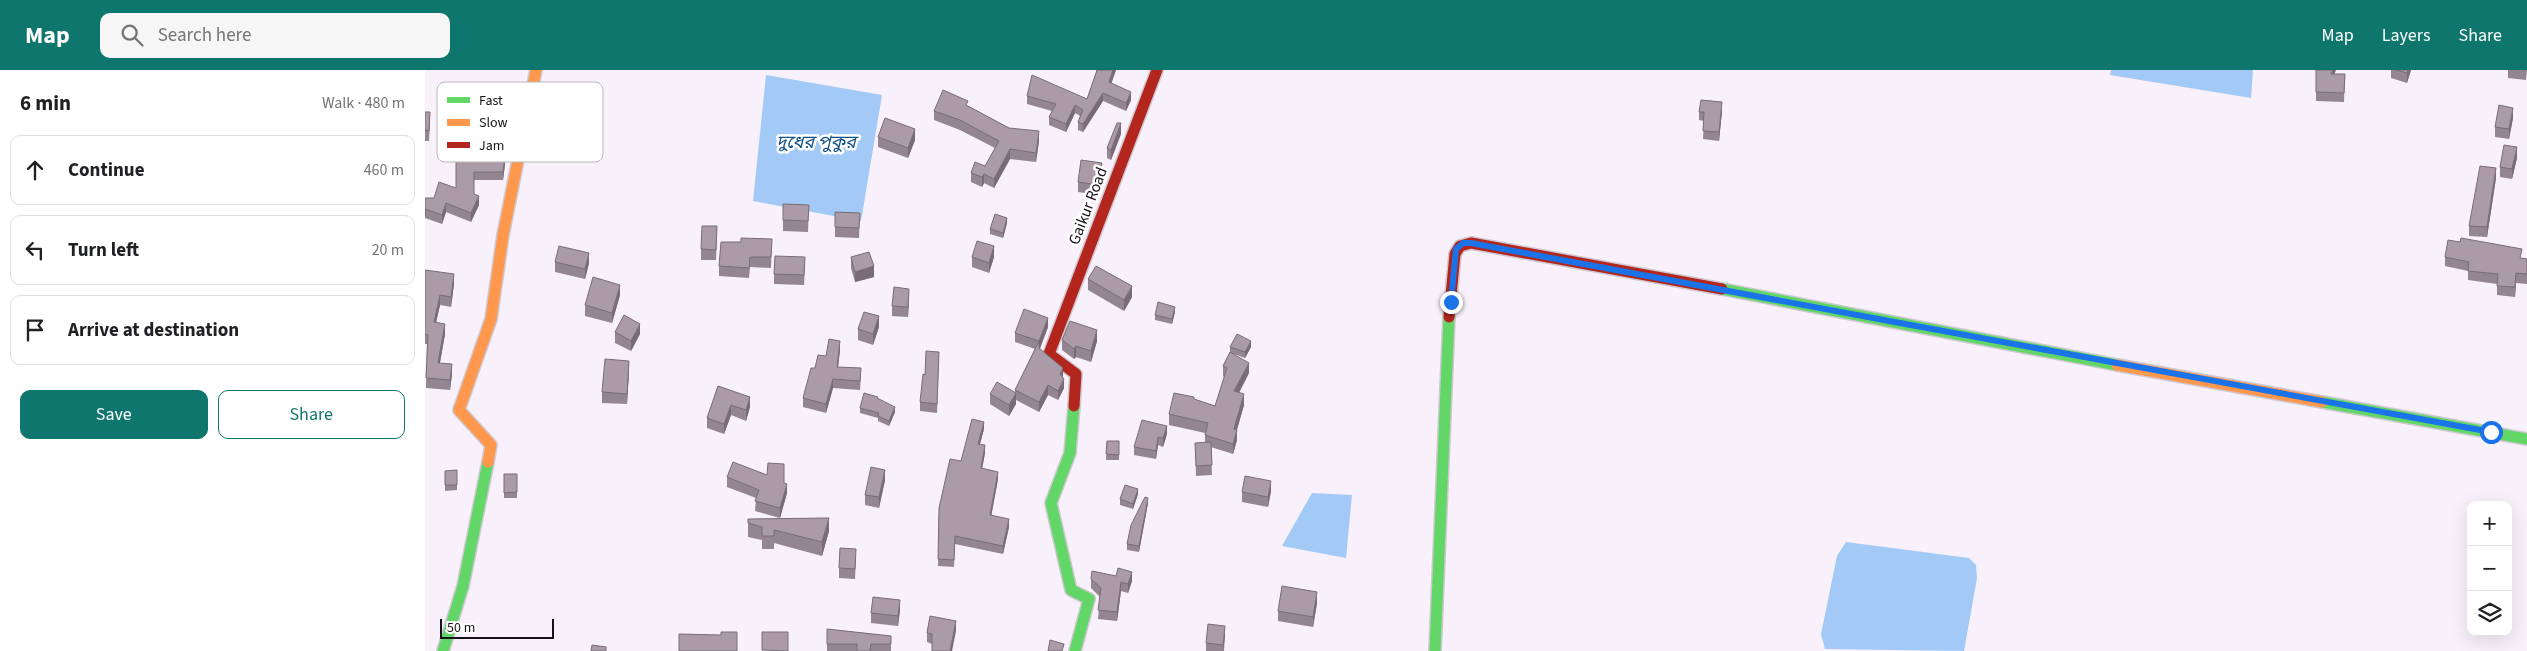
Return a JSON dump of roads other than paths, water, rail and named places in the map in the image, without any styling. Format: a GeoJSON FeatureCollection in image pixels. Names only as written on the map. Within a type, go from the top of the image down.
{"type":"FeatureCollection","features":[{"type":"Feature","properties":{"kind":"street","name":"Gaikur Road"},"geometry":{"type":"LineString","coordinates":[[1075,651],[1089,599],[1071,590],[1051,503],[1069,453],[1076,374],[1049,354],[1157,70]]}},
{"type":"Feature","properties":{"kind":"street"},"geometry":{"type":"LineString","coordinates":[[443,651],[463,586],[491,445],[459,410],[491,320],[503,235],[518,162]]}},
{"type":"Feature","properties":{"kind":"street"},"geometry":{"type":"LineString","coordinates":[[1435,651],[1451,302],[1456,249],[1463,243],[1480,244],[1595,267],[1799,302],[2141,370],[2527,439]]}},
{"type":"Feature","properties":{"kind":"water"},"geometry":{"type":"Polygon","coordinates":[[[2111,70],[2253,70],[2251,98],[2110,75],[2111,70]]]}},
{"type":"Feature","properties":{"kind":"water","name":"দুধের পুকুর"},"geometry":{"type":"Polygon","coordinates":[[[766,75],[882,95],[861,221],[753,201],[766,75]]]}},
{"type":"Feature","properties":{"kind":"water"},"geometry":{"type":"Polygon","coordinates":[[[1312,493],[1352,495],[1346,558],[1282,546],[1312,493]]]}},
{"type":"Feature","properties":{"kind":"water"},"geometry":{"type":"Polygon","coordinates":[[[1846,542],[1969,558],[1976,565],[1977,578],[1964,651],[1825,649],[1821,634],[1837,556],[1846,542]]]}}]}
